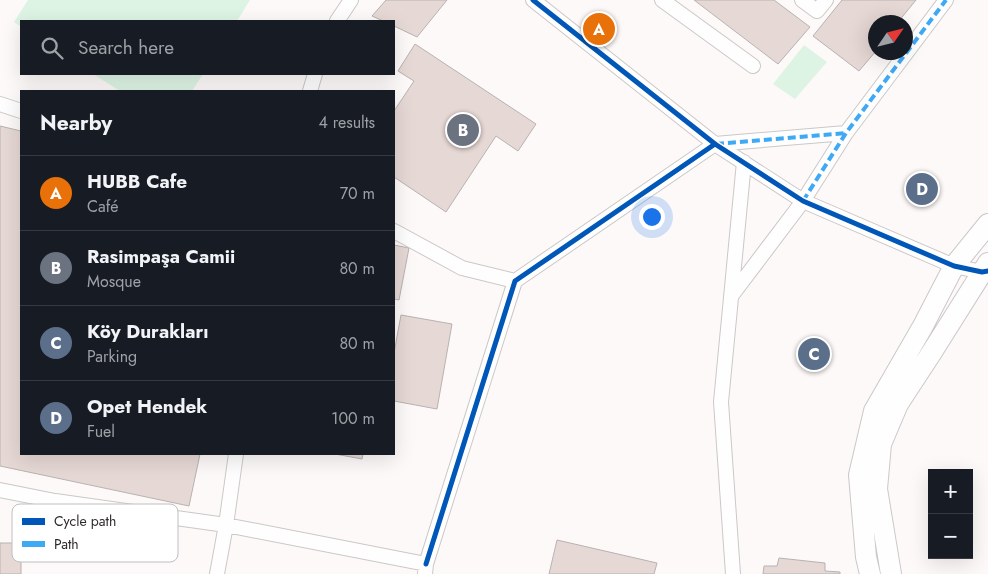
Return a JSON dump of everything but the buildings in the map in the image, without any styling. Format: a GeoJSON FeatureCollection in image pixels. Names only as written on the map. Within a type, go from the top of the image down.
{"type":"FeatureCollection","features":[{"type":"Feature","properties":{"kind":"main road"},"geometry":{"type":"LineString","coordinates":[[870,574],[866,557],[859,475],[874,411],[923,326],[954,266],[988,224]]}},
{"type":"Feature","properties":{"kind":"main road"},"geometry":{"type":"LineString","coordinates":[[892,574],[877,489],[881,444],[898,404],[986,269]]}},
{"type":"Feature","properties":{"kind":"street"},"geometry":{"type":"LineString","coordinates":[[337,20],[351,0]]}},
{"type":"Feature","properties":{"kind":"street"},"geometry":{"type":"LineString","coordinates":[[532,0],[715,144],[803,201],[954,266],[986,269]]}},
{"type":"Feature","properties":{"kind":"street"},"geometry":{"type":"LineString","coordinates":[[662,0],[753,66]]}},
{"type":"Feature","properties":{"kind":"street"},"geometry":{"type":"LineString","coordinates":[[802,0],[817,11],[826,0]]}},
{"type":"Feature","properties":{"kind":"street"},"geometry":{"type":"LineString","coordinates":[[731,296],[803,201],[846,133],[946,0]]}},
{"type":"Feature","properties":{"kind":"street"},"geometry":{"type":"LineString","coordinates":[[310,90],[315,75]]}},
{"type":"Feature","properties":{"kind":"street"},"geometry":{"type":"LineString","coordinates":[[0,104],[20,111]]}},
{"type":"Feature","properties":{"kind":"street"},"geometry":{"type":"LineString","coordinates":[[178,518],[226,525],[425,569],[516,281],[715,144],[846,133]]}},
{"type":"Feature","properties":{"kind":"street"},"geometry":{"type":"LineString","coordinates":[[733,574],[721,402],[744,162]]}},
{"type":"Feature","properties":{"kind":"street"},"geometry":{"type":"LineString","coordinates":[[395,231],[462,268],[516,281]]}},
{"type":"Feature","properties":{"kind":"street"},"geometry":{"type":"LineString","coordinates":[[217,574],[236,455]]}},
{"type":"Feature","properties":{"kind":"street"},"geometry":{"type":"LineString","coordinates":[[0,490],[76,504]]}},
{"type":"Feature","properties":{"kind":"green space"},"geometry":{"type":"Polygon","coordinates":[[[28,0],[250,0],[238,20],[20,20],[20,26],[14,22],[28,0]]]}},
{"type":"Feature","properties":{"kind":"green space"},"geometry":{"type":"Polygon","coordinates":[[[804,45],[827,62],[795,99],[773,84],[804,45]]]}},
{"type":"Feature","properties":{"kind":"green space"},"geometry":{"type":"Polygon","coordinates":[[[95,75],[202,75],[193,90],[118,90],[95,75]]]}},
{"type":"Feature","properties":{"kind":"marked path"},"geometry":{"type":"LineString","coordinates":[[803,201],[846,133],[946,0]]}},
{"type":"Feature","properties":{"kind":"marked path"},"geometry":{"type":"LineString","coordinates":[[716,144],[846,133]]}},
{"type":"Feature","properties":{"kind":"cycle path"},"geometry":{"type":"LineString","coordinates":[[533,0],[715,144],[803,201],[954,266],[982,272],[988,271]]}},
{"type":"Feature","properties":{"kind":"cycle path"},"geometry":{"type":"LineString","coordinates":[[426,564],[515,281],[715,144]]}},
{"type":"Feature","properties":{"kind":"place","name":"HUBB Cafe"},"geometry":{"type":"Point","coordinates":[599,29]}},
{"type":"Feature","properties":{"kind":"place","name":"Rasimpaşa Camii"},"geometry":{"type":"Point","coordinates":[463,130]}},
{"type":"Feature","properties":{"kind":"place","name":"Opet Hendek"},"geometry":{"type":"Point","coordinates":[922,189]}},
{"type":"Feature","properties":{"kind":"place","name":"Köy Durakları"},"geometry":{"type":"Point","coordinates":[814,354]}}]}
